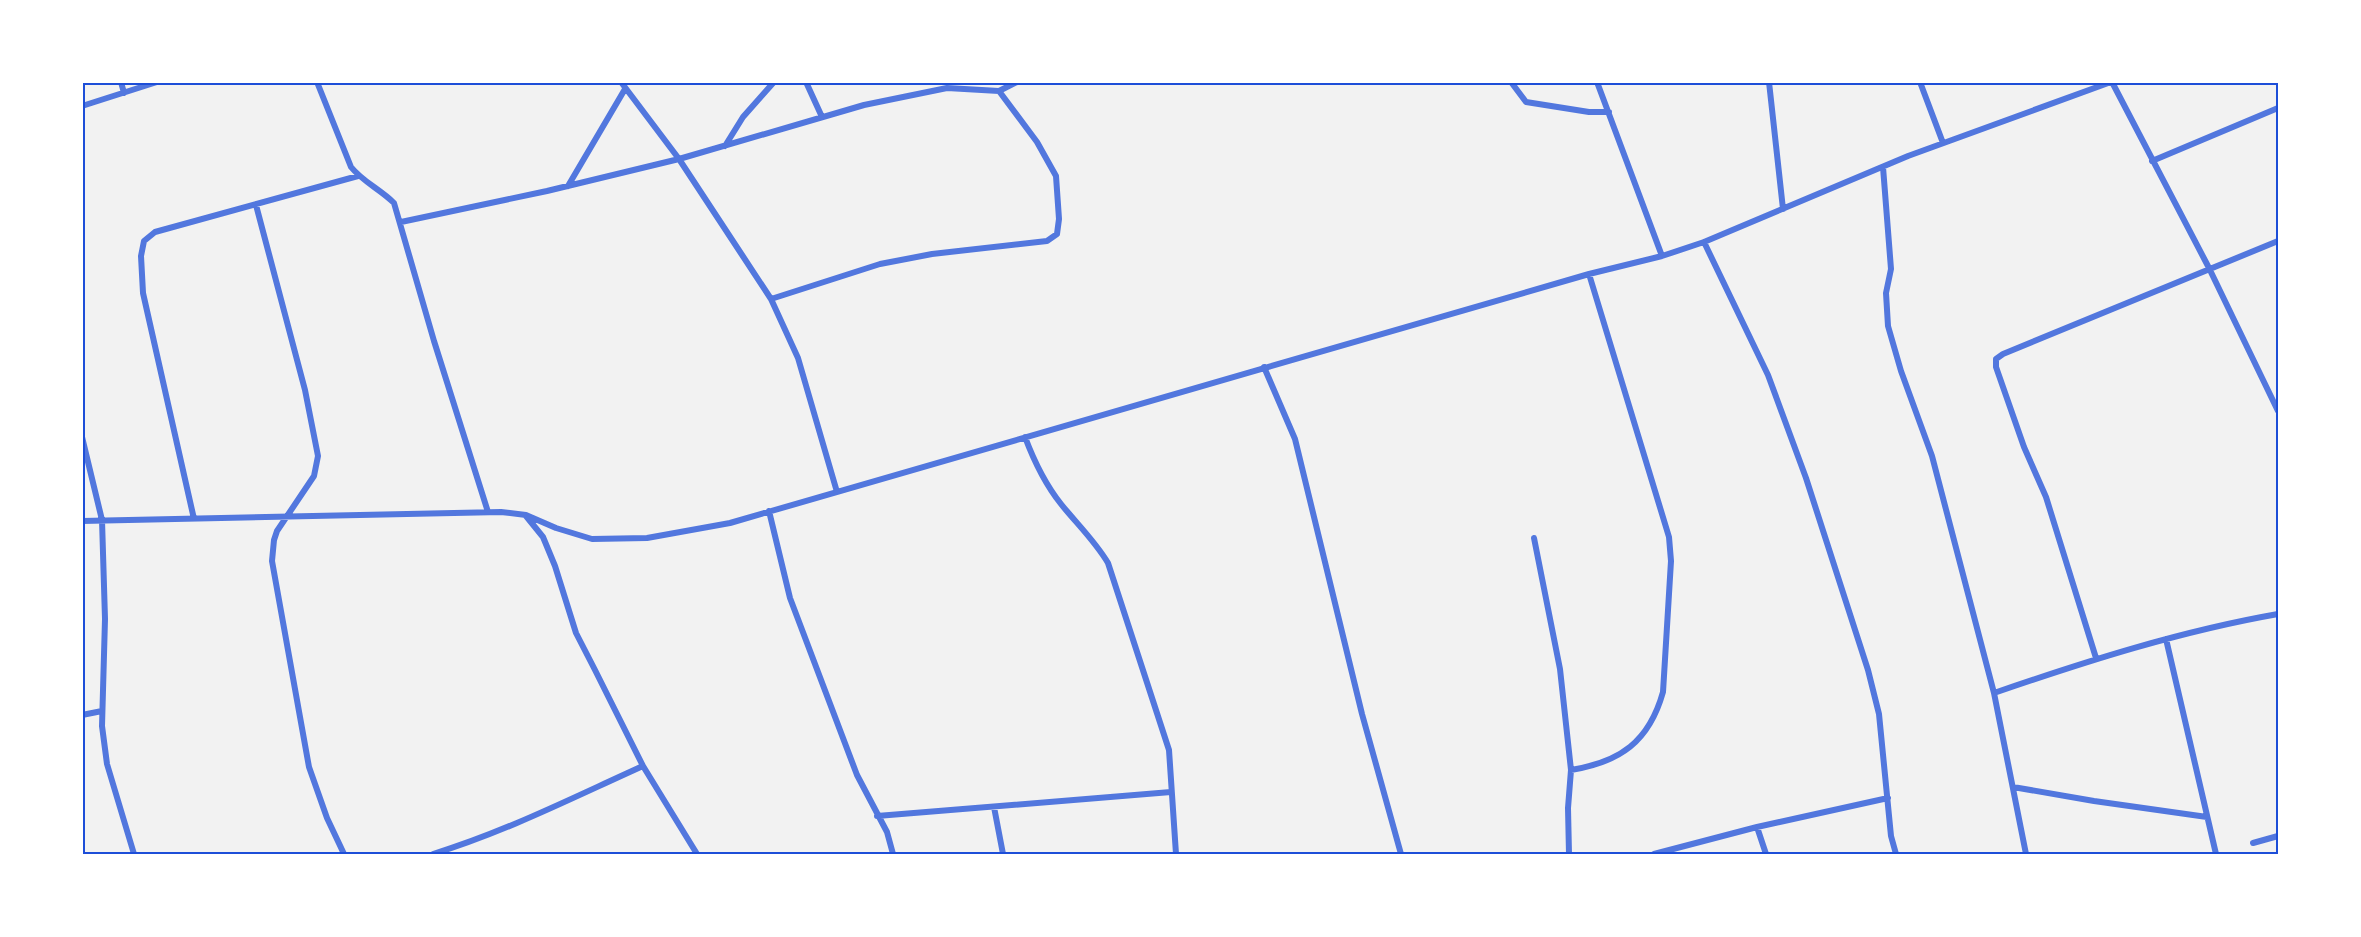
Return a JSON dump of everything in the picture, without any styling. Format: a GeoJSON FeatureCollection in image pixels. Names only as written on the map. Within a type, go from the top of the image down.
{"type":"FeatureCollection","features":[{"type":"Feature","properties":{"kind":"street"},"geometry":{"type":"LineString","coordinates":[[122,82],[124,93]]}},
{"type":"Feature","properties":{"kind":"street"},"geometry":{"type":"LineString","coordinates":[[82,106],[157,82]]}},
{"type":"Feature","properties":{"kind":"street"},"geometry":{"type":"LineString","coordinates":[[317,82],[351,167],[358,176],[382,191],[394,202],[434,342],[488,513]]}},
{"type":"Feature","properties":{"kind":"street"},"geometry":{"type":"LineString","coordinates":[[621,82],[679,159],[771,299],[798,358],[837,492]]}},
{"type":"Feature","properties":{"kind":"street"},"geometry":{"type":"LineString","coordinates":[[725,146],[743,117],[774,82]]}},
{"type":"Feature","properties":{"kind":"street"},"geometry":{"type":"LineString","coordinates":[[806,82],[822,117]]}},
{"type":"Feature","properties":{"kind":"street"},"geometry":{"type":"LineString","coordinates":[[401,222],[679,159],[864,105],[947,88],[999,91],[1017,82]]}},
{"type":"Feature","properties":{"kind":"street"},"geometry":{"type":"LineString","coordinates":[[1511,82],[1526,102],[1589,112],[1609,112]]}},
{"type":"Feature","properties":{"kind":"street"},"geometry":{"type":"LineString","coordinates":[[1597,82],[1662,256]]}},
{"type":"Feature","properties":{"kind":"street"},"geometry":{"type":"LineString","coordinates":[[1769,82],[1783,209]]}},
{"type":"Feature","properties":{"kind":"street"},"geometry":{"type":"LineString","coordinates":[[1920,82],[1943,143]]}},
{"type":"Feature","properties":{"kind":"street"},"geometry":{"type":"LineString","coordinates":[[82,521],[488,513],[526,515],[556,528],[592,539],[647,538],[730,523],[1264,367],[1589,274],[1662,256],[1704,242],[1943,143],[2112,82],[2209,268],[2278,411]]}},
{"type":"Feature","properties":{"kind":"street"},"geometry":{"type":"LineString","coordinates":[[568,186],[626,89]]}},
{"type":"Feature","properties":{"kind":"street"},"geometry":{"type":"LineString","coordinates":[[771,299],[880,264],[932,254],[1047,242],[1057,234],[1056,176],[1038,142],[999,91]]}},
{"type":"Feature","properties":{"kind":"street"},"geometry":{"type":"LineString","coordinates":[[2152,161],[2278,108]]}},
{"type":"Feature","properties":{"kind":"street"},"geometry":{"type":"LineString","coordinates":[[1883,167],[1891,268],[1886,293],[1888,326],[1901,371],[1932,456],[1994,693],[2026,855]]}},
{"type":"Feature","properties":{"kind":"street"},"geometry":{"type":"LineString","coordinates":[[194,519],[142,293],[142,247],[148,235],[154,232],[358,176]]}},
{"type":"Feature","properties":{"kind":"street"},"geometry":{"type":"LineString","coordinates":[[256,205],[305,390],[318,456],[314,476],[285,517],[274,540],[272,561],[309,767],[327,818],[344,855]]}},
{"type":"Feature","properties":{"kind":"street"},"geometry":{"type":"LineString","coordinates":[[2096,658],[2046,497],[2024,447],[1995,366],[1996,359],[2278,241]]}},
{"type":"Feature","properties":{"kind":"street"},"geometry":{"type":"LineString","coordinates":[[1704,242],[1768,375],[1806,478],[1879,714],[1891,836],[1896,855]]}},
{"type":"Feature","properties":{"kind":"street"},"geometry":{"type":"LineString","coordinates":[[1571,770],[1604,763],[1618,756],[1636,743],[1657,713],[1663,692],[1671,561],[1669,537],[1589,274]]}},
{"type":"Feature","properties":{"kind":"street"},"geometry":{"type":"LineString","coordinates":[[1264,367],[1295,439],[1362,714],[1401,855]]}},
{"type":"Feature","properties":{"kind":"street"},"geometry":{"type":"LineString","coordinates":[[2270,395],[2278,392]]}},
{"type":"Feature","properties":{"kind":"street"},"geometry":{"type":"LineString","coordinates":[[82,437],[102,520],[105,619],[102,711],[107,764],[134,855]]}},
{"type":"Feature","properties":{"kind":"street"},"geometry":{"type":"LineString","coordinates":[[1025,437],[1043,478],[1099,548],[1108,563],[1169,750],[1176,855]]}},
{"type":"Feature","properties":{"kind":"street"},"geometry":{"type":"LineString","coordinates":[[769,511],[790,598],[857,775],[887,832],[893,855]]}},
{"type":"Feature","properties":{"kind":"street"},"geometry":{"type":"LineString","coordinates":[[526,515],[543,537],[555,566],[576,633],[643,766],[697,855]]}},
{"type":"Feature","properties":{"kind":"street"},"geometry":{"type":"LineString","coordinates":[[1534,538],[1560,669],[1571,770],[1568,808],[1569,855]]}},
{"type":"Feature","properties":{"kind":"street"},"geometry":{"type":"LineString","coordinates":[[1994,693],[2096,658],[2243,620],[2278,614]]}},
{"type":"Feature","properties":{"kind":"street"},"geometry":{"type":"LineString","coordinates":[[2166,639],[2216,855]]}},
{"type":"Feature","properties":{"kind":"street"},"geometry":{"type":"LineString","coordinates":[[82,715],[102,711]]}},
{"type":"Feature","properties":{"kind":"street"},"geometry":{"type":"LineString","coordinates":[[433,855],[524,819],[643,766]]}},
{"type":"Feature","properties":{"kind":"street"},"geometry":{"type":"LineString","coordinates":[[2013,787],[2207,817]]}},
{"type":"Feature","properties":{"kind":"street"},"geometry":{"type":"LineString","coordinates":[[877,816],[1172,792]]}},
{"type":"Feature","properties":{"kind":"street"},"geometry":{"type":"LineString","coordinates":[[1654,855],[1757,827],[1888,798]]}},
{"type":"Feature","properties":{"kind":"street"},"geometry":{"type":"LineString","coordinates":[[994,807],[1003,855]]}},
{"type":"Feature","properties":{"kind":"street"},"geometry":{"type":"LineString","coordinates":[[1757,827],[1766,855]]}},
{"type":"Feature","properties":{"kind":"street"},"geometry":{"type":"LineString","coordinates":[[2253,843],[2278,836]]}}]}
